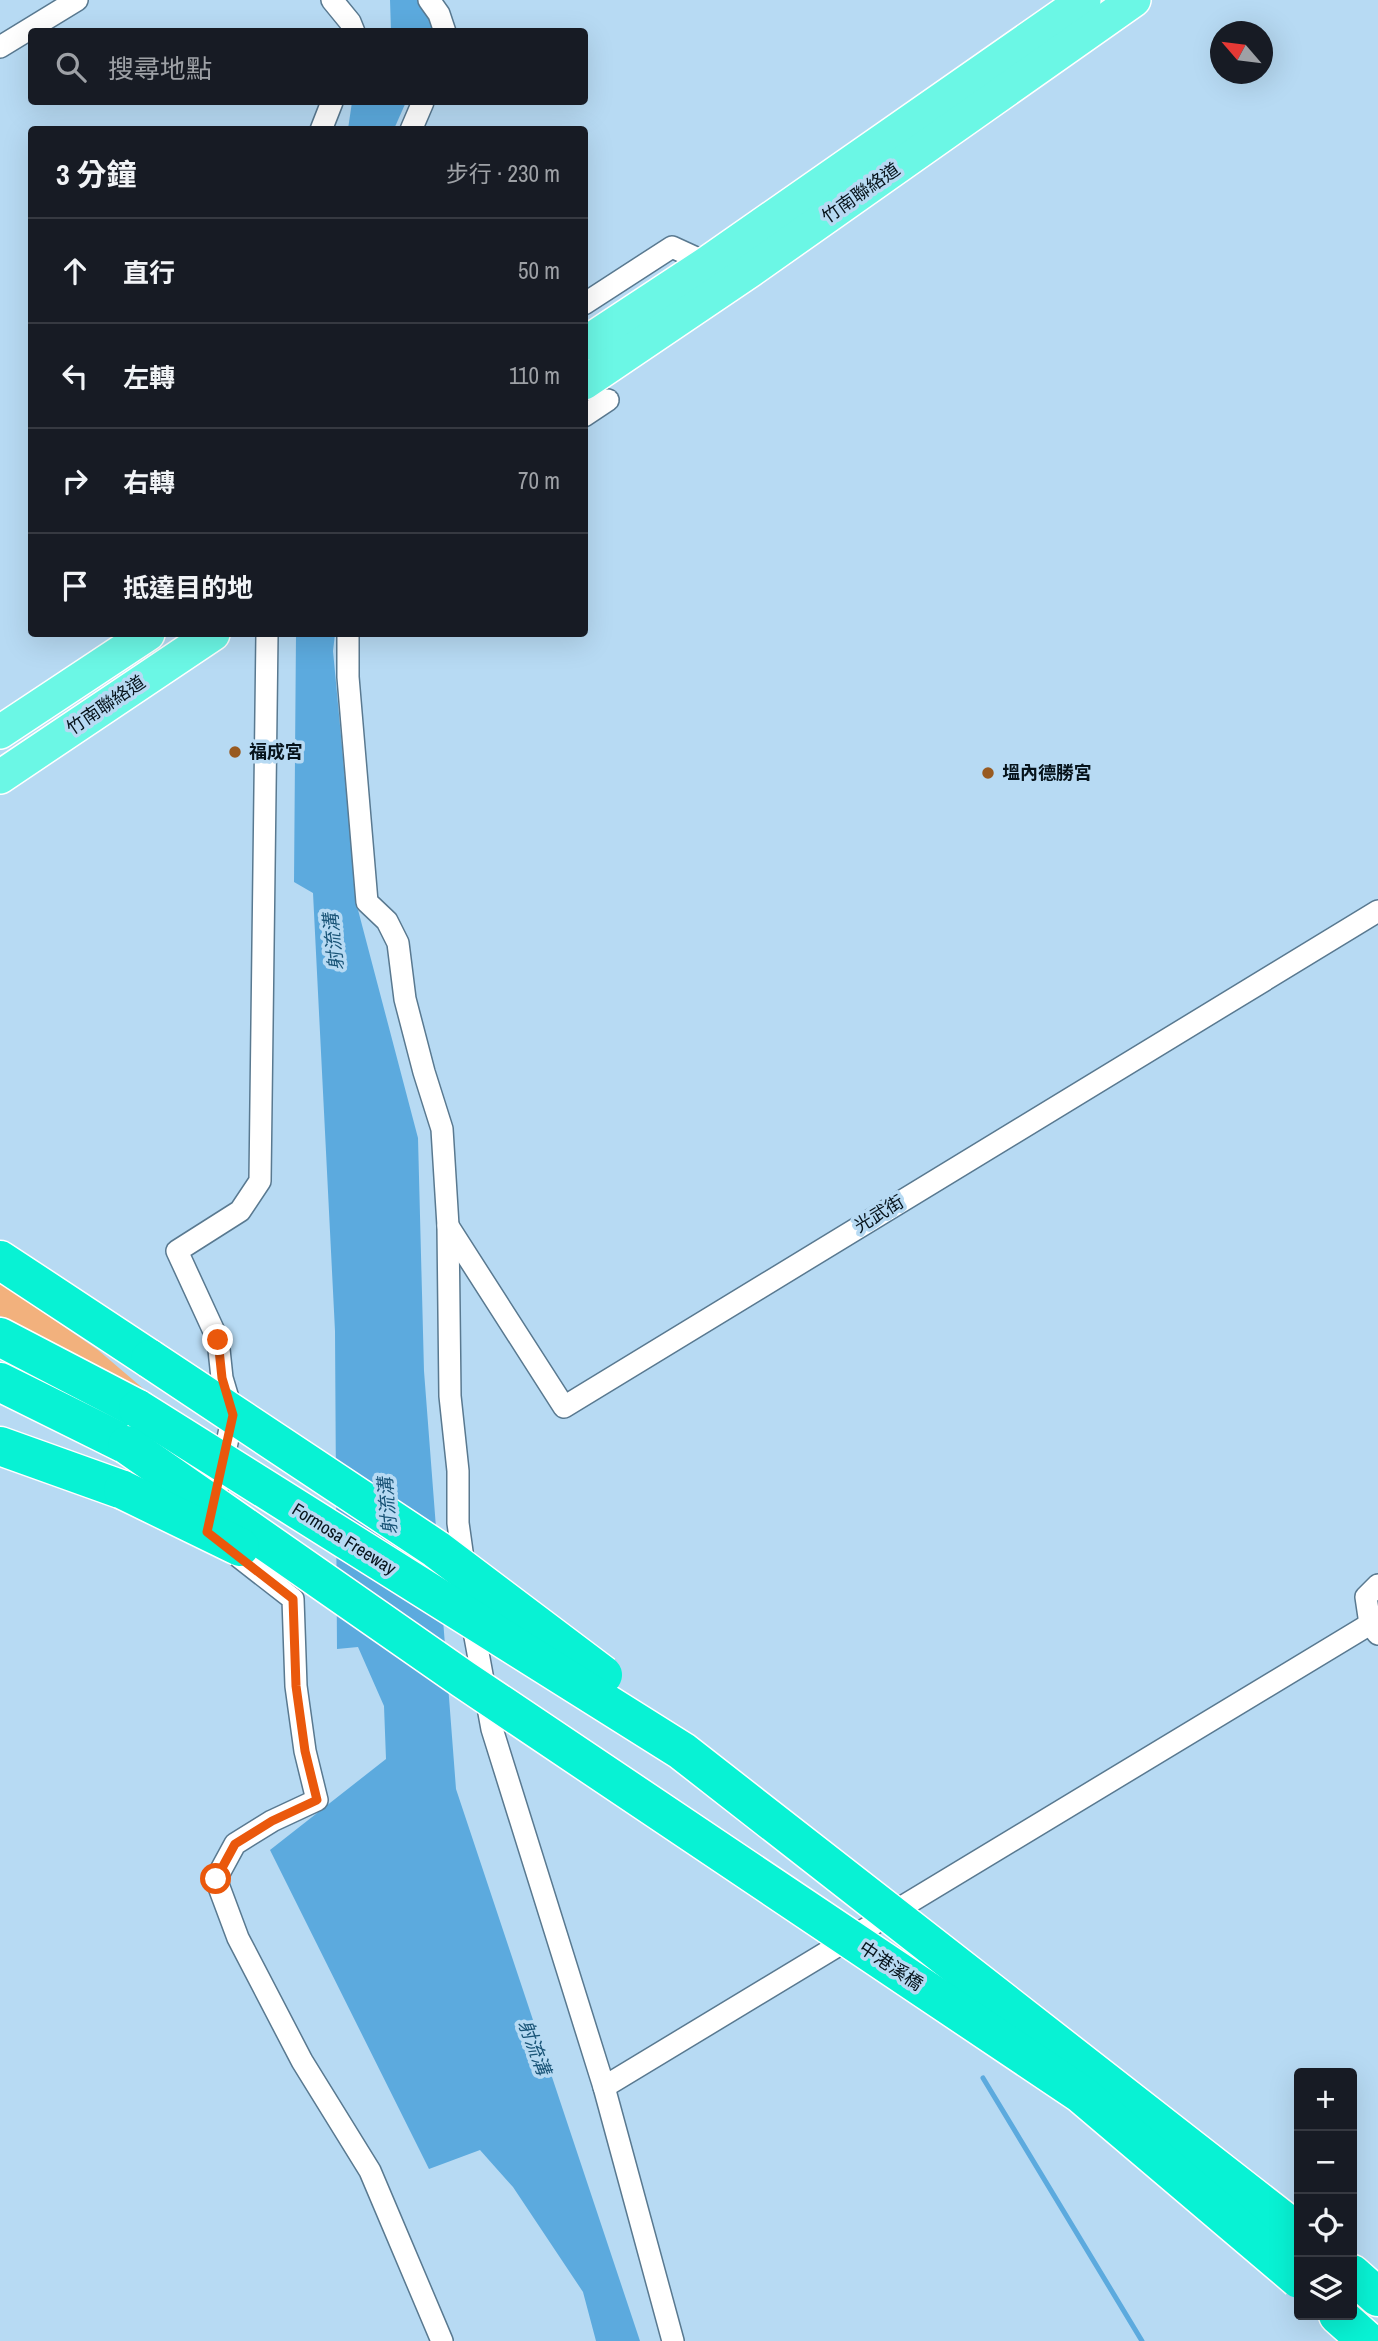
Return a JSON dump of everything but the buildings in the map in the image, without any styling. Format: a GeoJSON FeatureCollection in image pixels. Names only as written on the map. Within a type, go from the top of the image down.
{"type":"FeatureCollection","features":[{"type":"Feature","properties":{"kind":"highway"},"geometry":{"type":"LineString","coordinates":[[0,1261],[436,1549],[637,1701],[682,1751],[1294,2228]]}},
{"type":"Feature","properties":{"kind":"highway","name":"Formosa Freeway"},"geometry":{"type":"LineString","coordinates":[[0,1337],[138,1409],[682,1751]]}},
{"type":"Feature","properties":{"kind":"highway"},"geometry":{"type":"LineString","coordinates":[[0,1382],[127,1445],[463,1678]]}},
{"type":"Feature","properties":{"kind":"highway"},"geometry":{"type":"LineString","coordinates":[[0,1446],[123,1490],[232,1543],[463,1678]]}},
{"type":"Feature","properties":{"kind":"highway","name":"中港溪橋"},"geometry":{"type":"LineString","coordinates":[[463,1678],[1081,2094],[1294,2275]]}},
{"type":"Feature","properties":{"kind":"highway"},"geometry":{"type":"LineString","coordinates":[[1357,2278],[1378,2297]]}},
{"type":"Feature","properties":{"kind":"highway"},"geometry":{"type":"LineString","coordinates":[[1344,2320],[1367,2341]]}},
{"type":"Feature","properties":{"kind":"main road","name":"竹南聯絡道"},"geometry":{"type":"LineString","coordinates":[[596,391],[751,270],[843,186],[1084,0]]}},
{"type":"Feature","properties":{"kind":"main road","name":"竹南聯絡道"},"geometry":{"type":"LineString","coordinates":[[588,341],[707,263],[843,186],[1134,0]]}},
{"type":"Feature","properties":{"kind":"main road","name":"竹南聯絡道"},"geometry":{"type":"LineString","coordinates":[[0,732],[143,637]]}},
{"type":"Feature","properties":{"kind":"main road","name":"竹南聯絡道"},"geometry":{"type":"LineString","coordinates":[[0,777],[209,637]]}},
{"type":"Feature","properties":{"kind":"street"},"geometry":{"type":"LineString","coordinates":[[31,28],[77,0]]}},
{"type":"Feature","properties":{"kind":"street"},"geometry":{"type":"LineString","coordinates":[[332,0],[352,28]]}},
{"type":"Feature","properties":{"kind":"street"},"geometry":{"type":"LineString","coordinates":[[429,0],[439,14],[444,28]]}},
{"type":"Feature","properties":{"kind":"street"},"geometry":{"type":"LineString","coordinates":[[0,47],[28,30]]}},
{"type":"Feature","properties":{"kind":"street"},"geometry":{"type":"LineString","coordinates":[[323,126],[331,105]]}},
{"type":"Feature","properties":{"kind":"street"},"geometry":{"type":"LineString","coordinates":[[413,126],[422,105]]}},
{"type":"Feature","properties":{"kind":"street"},"geometry":{"type":"LineString","coordinates":[[588,301],[672,247],[707,263]]}},
{"type":"Feature","properties":{"kind":"street"},"geometry":{"type":"LineString","coordinates":[[588,408],[596,391]]}},
{"type":"Feature","properties":{"kind":"street"},"geometry":{"type":"LineString","coordinates":[[269,637],[260,1181],[240,1211],[177,1251],[218,1340],[222,1378],[233,1415],[207,1532],[293,1599],[296,1686],[305,1751],[317,1800],[272,1821],[235,1844],[216,1879],[238,1938],[302,2060],[370,2171],[442,2341]]}},
{"type":"Feature","properties":{"kind":"street"},"geometry":{"type":"LineString","coordinates":[[348,637],[348,677],[367,902],[387,921],[398,943],[405,999],[442,1129],[448,1226],[450,1396],[458,1471],[458,1523],[475,1642],[492,1729],[604,2087],[673,2341]]}},
{"type":"Feature","properties":{"kind":"street","name":"光武街"},"geometry":{"type":"LineString","coordinates":[[448,1226],[565,1407],[1378,911]]}},
{"type":"Feature","properties":{"kind":"street"},"geometry":{"type":"LineString","coordinates":[[604,2087],[1374,1629],[1367,1597],[1378,1585]]}},
{"type":"Feature","properties":{"kind":"shaded area"},"geometry":{"type":"Polygon","coordinates":[[[0,1283],[98,1350],[146,1391],[0,1316],[0,1283]]]}},
{"type":"Feature","properties":{"kind":"water"},"geometry":{"type":"Polygon","coordinates":[[[390,0],[440,0],[438,28],[391,28],[390,0]]]}},
{"type":"Feature","properties":{"kind":"water"},"geometry":{"type":"Polygon","coordinates":[[[352,105],[405,105],[395,126],[348,126],[352,105]]]}},
{"type":"Feature","properties":{"kind":"water","name":"射流溝"},"geometry":{"type":"Polygon","coordinates":[[[296,637],[335,637],[333,651],[357,906],[418,1138],[424,1371],[456,1789],[640,2341],[596,2341],[583,2292],[513,2187],[480,2150],[429,2169],[270,1850],[386,1759],[384,1706],[358,1647],[337,1649],[335,1331],[313,893],[294,882],[296,637]]]}},
{"type":"Feature","properties":{"kind":"waterway"},"geometry":{"type":"LineString","coordinates":[[983,2078],[1142,2341]]}},
{"type":"Feature","properties":{"kind":"place","name":"福成宮"},"geometry":{"type":"Point","coordinates":[235,752]}},
{"type":"Feature","properties":{"kind":"place","name":"塭內德勝宮"},"geometry":{"type":"Point","coordinates":[988,773]}},
{"type":"Feature","properties":{"kind":"route"},"geometry":{"type":"LineString","coordinates":[[216,1879],[235,1844],[272,1821],[317,1800],[305,1751],[296,1686],[293,1599],[207,1532],[233,1415],[222,1378],[218,1340]]}}]}
